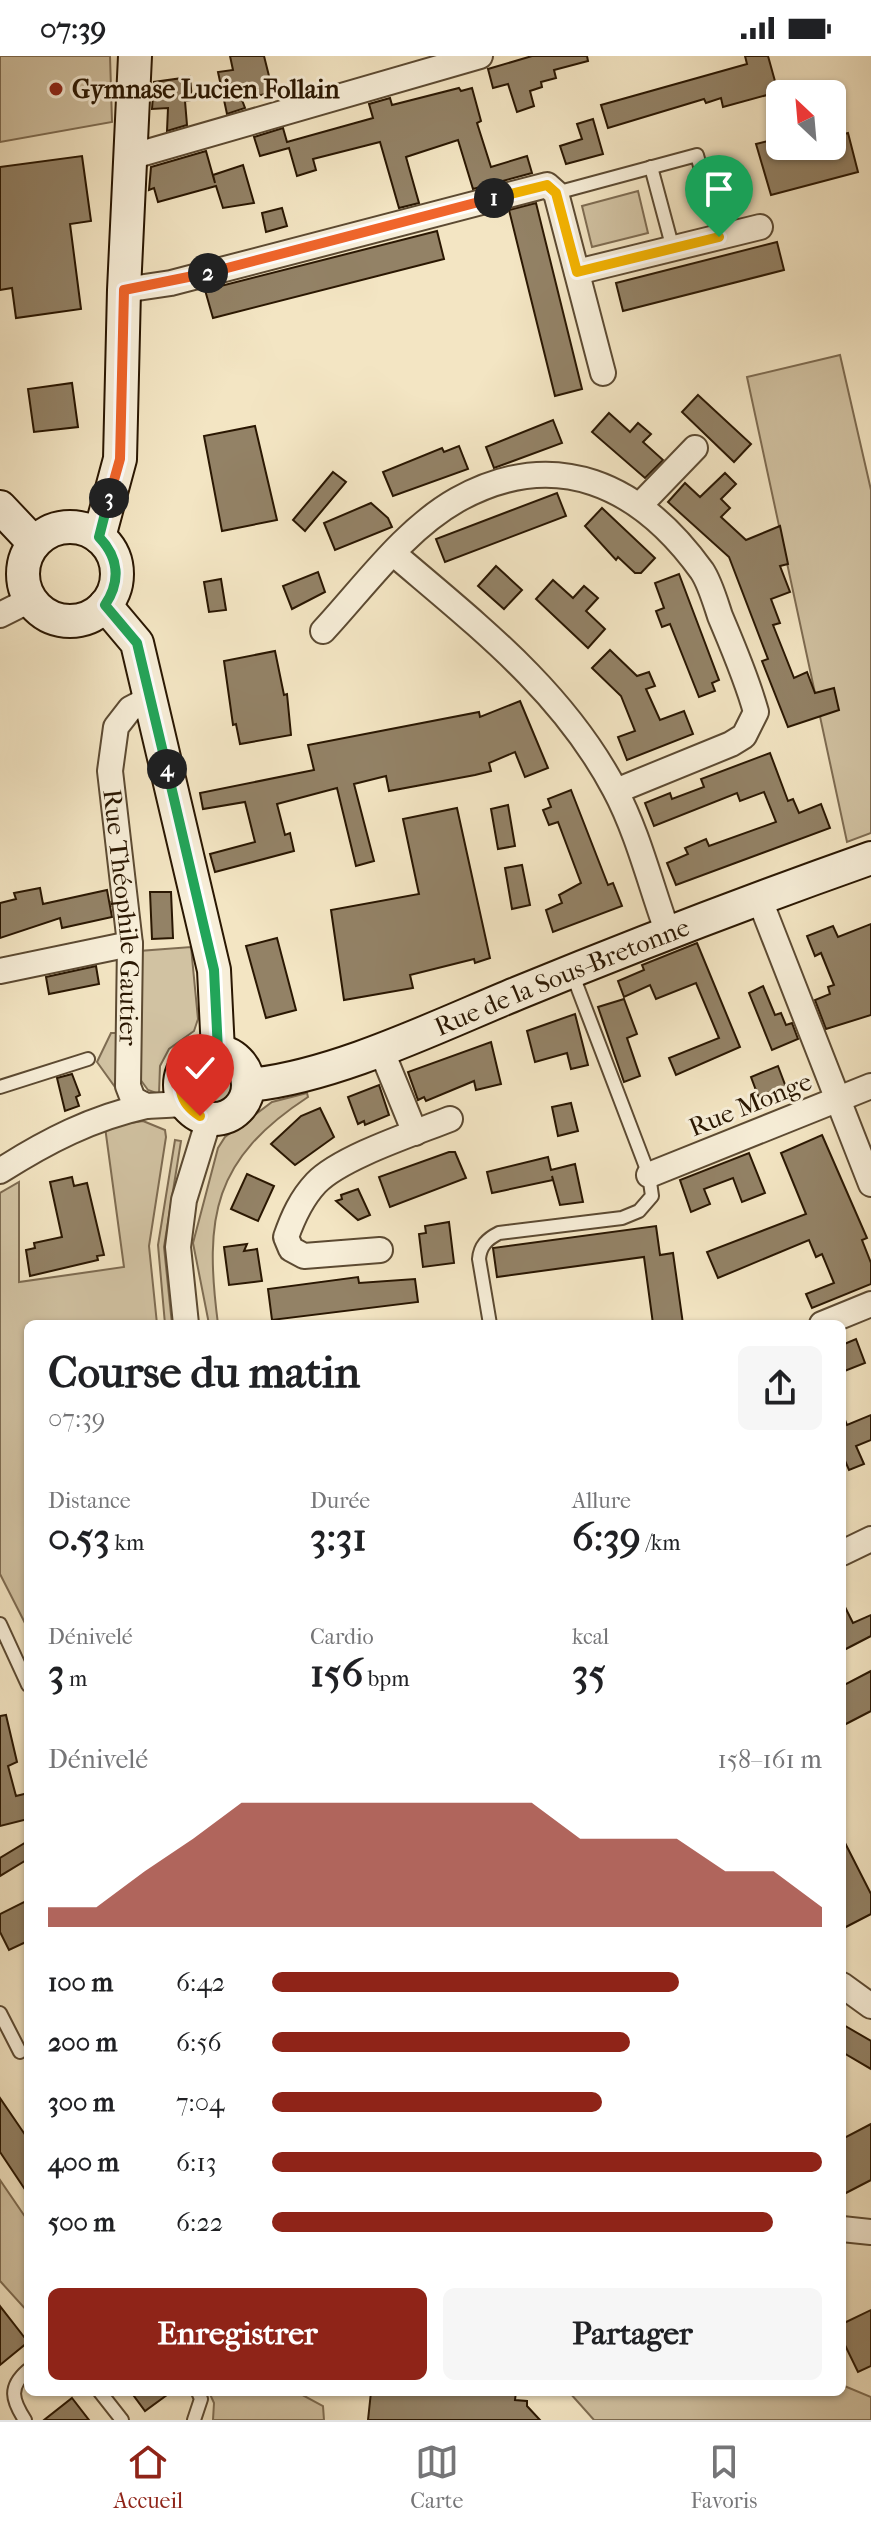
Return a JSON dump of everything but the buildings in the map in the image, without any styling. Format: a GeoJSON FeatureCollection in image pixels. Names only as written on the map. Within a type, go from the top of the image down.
{"type":"FeatureCollection","features":[{"type":"Feature","properties":{"kind":"street"},"geometry":{"type":"LineString","coordinates":[[99,537],[120,459],[135,56]]}},
{"type":"Feature","properties":{"kind":"street"},"geometry":{"type":"LineString","coordinates":[[130,157],[480,56]]}},
{"type":"Feature","properties":{"kind":"street"},"geometry":{"type":"LineString","coordinates":[[124,290],[171,283],[547,185],[556,193],[603,373]]}},
{"type":"Feature","properties":{"kind":"street"},"geometry":{"type":"LineString","coordinates":[[577,272],[760,227]]}},
{"type":"Feature","properties":{"kind":"street"},"geometry":{"type":"LineString","coordinates":[[641,504],[695,448]]}},
{"type":"Feature","properties":{"kind":"street"},"geometry":{"type":"LineString","coordinates":[[323,631],[422,525],[457,500],[497,483],[572,474],[606,484],[641,504],[704,573],[756,712],[744,736],[731,744],[616,791]]}},
{"type":"Feature","properties":{"kind":"street"},"geometry":{"type":"LineString","coordinates":[[0,507],[34,543]]}},
{"type":"Feature","properties":{"kind":"street"},"geometry":{"type":"LineString","coordinates":[[72,527],[99,537],[109,548],[117,578],[105,605],[80,620],[66,621],[40,610],[30,600],[23,571],[34,543],[45,534],[72,527]]}},
{"type":"Feature","properties":{"kind":"street"},"geometry":{"type":"LineString","coordinates":[[394,554],[518,661],[572,720],[616,791],[668,933]]}},
{"type":"Feature","properties":{"kind":"street"},"geometry":{"type":"LineString","coordinates":[[0,615],[30,600]]}},
{"type":"Feature","properties":{"kind":"street"},"geometry":{"type":"LineString","coordinates":[[105,605],[137,643],[151,698],[214,970],[218,1051]]}},
{"type":"Feature","properties":{"kind":"street","name":"Rue Théophile Gautier"},"geometry":{"type":"LineString","coordinates":[[146,1106],[133,1099],[128,1086],[130,944],[110,771],[116,727],[130,709],[151,698]]}},
{"type":"Feature","properties":{"kind":"street","name":"Rue de la Sous-Bretonne"},"geometry":{"type":"LineString","coordinates":[[249,1085],[281,1082],[380,1047],[668,933],[871,858]]}},
{"type":"Feature","properties":{"kind":"street"},"geometry":{"type":"LineString","coordinates":[[759,898],[871,1184]]}},
{"type":"Feature","properties":{"kind":"street"},"geometry":{"type":"LineString","coordinates":[[0,971],[130,944]]}},
{"type":"Feature","properties":{"kind":"street"},"geometry":{"type":"LineString","coordinates":[[380,1047],[415,1133]]}},
{"type":"Feature","properties":{"kind":"street"},"geometry":{"type":"LineString","coordinates":[[0,1171],[56,1137],[109,1114],[146,1106],[197,1112],[237,1111],[243,1104],[249,1085],[239,1060],[218,1051],[196,1055],[188,1063],[180,1083],[197,1112],[178,1247],[186,1320]]}},
{"type":"Feature","properties":{"kind":"street","name":"Rue Monge"},"geometry":{"type":"LineString","coordinates":[[649,1175],[871,1086]]}},
{"type":"Feature","properties":{"kind":"street"},"geometry":{"type":"LineString","coordinates":[[380,1250],[304,1256],[291,1249],[286,1237],[296,1209],[317,1182],[340,1166],[450,1119]]}},
{"type":"Feature","properties":{"kind":"street"},"geometry":{"type":"LineString","coordinates":[[832,1320],[871,1304]]}},
{"type":"Feature","properties":{"kind":"street"},"geometry":{"type":"LineString","coordinates":[[846,1551],[871,1539]]}},
{"type":"Feature","properties":{"kind":"street"},"geometry":{"type":"LineString","coordinates":[[846,1988],[871,2006]]}},
{"type":"Feature","properties":{"kind":"street"},"geometry":{"type":"LineString","coordinates":[[846,2229],[871,2232]]}},
{"type":"Feature","properties":{"kind":"lane"},"geometry":{"type":"LineString","coordinates":[[556,193],[697,155],[719,237]]}},
{"type":"Feature","properties":{"kind":"lane"},"geometry":{"type":"LineString","coordinates":[[651,167],[673,249]]}},
{"type":"Feature","properties":{"kind":"lane"},"geometry":{"type":"LineString","coordinates":[[489,1320],[479,1259],[480,1249],[489,1238],[499,1233],[631,1215],[639,1211],[652,1196],[649,1175],[572,971]]}},
{"type":"Feature","properties":{"kind":"lane"},"geometry":{"type":"LineString","coordinates":[[0,1087],[88,1059]]}},
{"type":"Feature","properties":{"kind":"lane"},"geometry":{"type":"LineString","coordinates":[[0,1624],[24,1676]]}},
{"type":"Feature","properties":{"kind":"lane"},"geometry":{"type":"LineString","coordinates":[[0,2013],[20,2052]]}},
{"type":"Feature","properties":{"kind":"lane"},"geometry":{"type":"LineString","coordinates":[[24,2375],[14,2387],[13,2401],[25,2420]]}},
{"type":"Feature","properties":{"kind":"lane"},"geometry":{"type":"LineString","coordinates":[[103,2396],[122,2420]]}},
{"type":"Feature","properties":{"kind":"lane"},"geometry":{"type":"LineString","coordinates":[[194,2420],[200,2396]]}},
{"type":"Feature","properties":{"kind":"shaded area","name":"Gymnase Lucien Follain"},"geometry":{"type":"Polygon","coordinates":[[[0,56],[110,56],[112,122],[0,142],[0,56]]]}},
{"type":"Feature","properties":{"kind":"shaded area"},"geometry":{"type":"Polygon","coordinates":[[[638,191],[648,233],[592,247],[582,206],[638,191]]]}},
{"type":"Feature","properties":{"kind":"shaded area"},"geometry":{"type":"Polygon","coordinates":[[[840,355],[871,490],[871,833],[847,842],[747,377],[840,355]]]}},
{"type":"Feature","properties":{"kind":"shaded area"},"geometry":{"type":"Polygon","coordinates":[[[191,947],[198,1019],[194,1031],[169,1049],[160,1066],[159,1094],[148,1090],[137,1075],[139,951],[191,947]]]}},
{"type":"Feature","properties":{"kind":"shaded area"},"geometry":{"type":"Polygon","coordinates":[[[111,1033],[121,1033],[115,1087],[97,1062],[111,1033]]]}},
{"type":"Feature","properties":{"kind":"shaded area"},"geometry":{"type":"Polygon","coordinates":[[[214,1064],[228,1070],[234,1084],[228,1098],[214,1104],[200,1098],[194,1084],[200,1070],[214,1064]]]}},
{"type":"Feature","properties":{"kind":"shaded area"},"geometry":{"type":"Polygon","coordinates":[[[307,1093],[308,1097],[276,1120],[252,1144],[234,1168],[222,1194],[215,1222],[213,1252],[218,1320],[208,1320],[193,1243],[218,1148],[225,1137],[272,1102],[307,1093]]]}},
{"type":"Feature","properties":{"kind":"shaded area"},"geometry":{"type":"Polygon","coordinates":[[[143,1121],[165,1130],[149,1246],[157,1320],[24,1320],[24,1621],[0,1574],[0,1193],[19,1182],[19,1282],[124,1267],[105,1127],[143,1121]]]}},
{"type":"Feature","properties":{"kind":"shaded area"},"geometry":{"type":"Polygon","coordinates":[[[175,1140],[181,1141],[164,1247],[172,1320],[165,1320],[158,1245],[175,1140]]]}},
{"type":"Feature","properties":{"kind":"shaded area"},"geometry":{"type":"Polygon","coordinates":[[[0,2180],[24,2215],[24,2308],[0,2281],[0,2180]]]}},
{"type":"Feature","properties":{"kind":"shaded area"},"geometry":{"type":"Polygon","coordinates":[[[846,2387],[871,2397],[871,2420],[594,2420],[573,2396],[846,2396],[846,2387]]]}},
{"type":"Feature","properties":{"kind":"shaded area"},"geometry":{"type":"Polygon","coordinates":[[[211,2396],[304,2396],[323,2406],[324,2420],[213,2420],[214,2403],[211,2396]]]}},
{"type":"Feature","properties":{"kind":"place","name":"Gymnase Lucien Follain"},"geometry":{"type":"Point","coordinates":[56,89]}},
{"type":"Feature","properties":{"kind":"route"},"geometry":{"type":"LineString","coordinates":[[200,1116],[185,1104],[180,1083],[182,1072],[196,1055],[218,1051],[219,1019],[214,970],[137,643],[105,605],[117,578],[109,548],[99,537],[120,459],[124,290],[171,283],[547,185],[556,193],[577,272],[719,237]]}}]}
